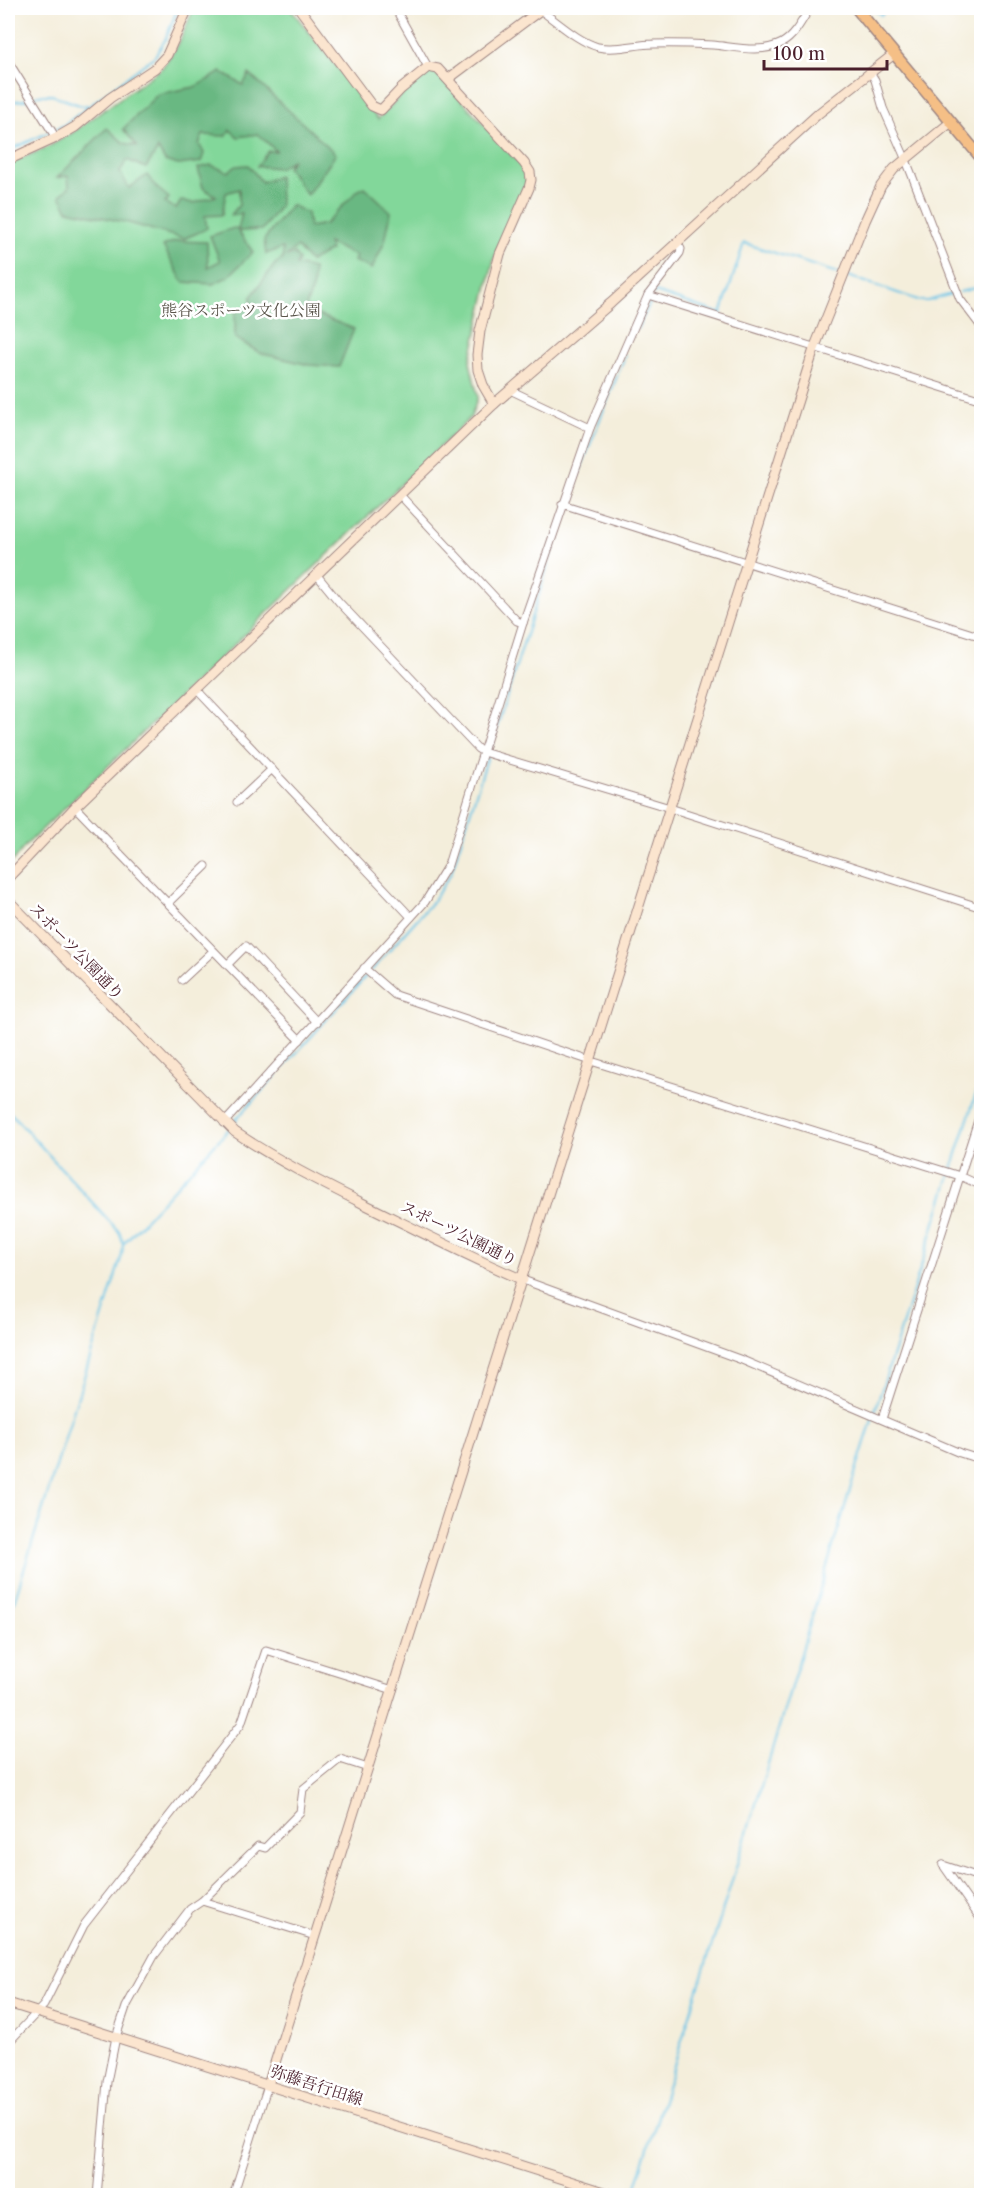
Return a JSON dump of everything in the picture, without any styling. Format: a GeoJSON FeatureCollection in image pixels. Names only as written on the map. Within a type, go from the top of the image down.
{"type":"FeatureCollection","features":[{"type":"Feature","properties":{"kind":"main road"},"geometry":{"type":"LineString","coordinates":[[856,8],[981,159]]}},
{"type":"Feature","properties":{"kind":"street"},"geometry":{"type":"LineString","coordinates":[[8,160],[75,128],[110,98],[155,68],[167,55],[188,8]]}},
{"type":"Feature","properties":{"kind":"street"},"geometry":{"type":"LineString","coordinates":[[299,8],[360,92],[377,110],[381,110],[401,89],[428,67]]}},
{"type":"Feature","properties":{"kind":"street"},"geometry":{"type":"LineString","coordinates":[[395,8],[428,67],[438,69],[448,79],[530,172],[529,188],[498,262],[480,331],[478,370],[483,385],[494,404]]}},
{"type":"Feature","properties":{"kind":"street"},"geometry":{"type":"LineString","coordinates":[[448,79],[542,9],[583,40],[600,47],[615,48],[653,44],[717,45],[740,49],[770,48],[782,43],[791,36],[810,8]]}},
{"type":"Feature","properties":{"kind":"street"},"geometry":{"type":"LineString","coordinates":[[8,878],[75,807],[494,404],[611,303],[819,113],[894,54]]}},
{"type":"Feature","properties":{"kind":"street"},"geometry":{"type":"LineString","coordinates":[[8,61],[55,137]]}},
{"type":"Feature","properties":{"kind":"street"},"geometry":{"type":"LineString","coordinates":[[870,72],[960,299],[981,327]]}},
{"type":"Feature","properties":{"kind":"street"},"geometry":{"type":"LineString","coordinates":[[233,2196],[814,349],[873,204],[888,178],[951,122]]}},
{"type":"Feature","properties":{"kind":"street"},"geometry":{"type":"LineString","coordinates":[[224,1122],[434,891],[448,865],[562,504],[590,428],[648,295],[680,253],[681,249],[677,243]]}},
{"type":"Feature","properties":{"kind":"street"},"geometry":{"type":"LineString","coordinates":[[648,295],[981,400]]}},
{"type":"Feature","properties":{"kind":"street"},"geometry":{"type":"LineString","coordinates":[[510,390],[590,428]]}},
{"type":"Feature","properties":{"kind":"street"},"geometry":{"type":"LineString","coordinates":[[400,495],[517,621],[523,623]]}},
{"type":"Feature","properties":{"kind":"street"},"geometry":{"type":"LineString","coordinates":[[562,504],[981,637]]}},
{"type":"Feature","properties":{"kind":"street"},"geometry":{"type":"LineString","coordinates":[[316,574],[348,611],[483,752],[670,808],[981,908]]}},
{"type":"Feature","properties":{"kind":"street"},"geometry":{"type":"LineString","coordinates":[[197,690],[411,917]]}},
{"type":"Feature","properties":{"kind":"street"},"geometry":{"type":"LineString","coordinates":[[237,802],[272,769]]}},
{"type":"Feature","properties":{"kind":"street"},"geometry":{"type":"LineString","coordinates":[[75,807],[300,1040]]}},
{"type":"Feature","properties":{"kind":"street"},"geometry":{"type":"LineString","coordinates":[[168,903],[206,866]]}},
{"type":"Feature","properties":{"kind":"street","name":"スポーツ公園通り"},"geometry":{"type":"LineString","coordinates":[[8,900],[224,1122],[263,1152],[449,1247],[523,1280],[742,1360],[981,1460]]}},
{"type":"Feature","properties":{"kind":"street"},"geometry":{"type":"LineString","coordinates":[[227,965],[246,946],[317,1022]]}},
{"type":"Feature","properties":{"kind":"street"},"geometry":{"type":"LineString","coordinates":[[182,980],[213,951]]}},
{"type":"Feature","properties":{"kind":"street"},"geometry":{"type":"LineString","coordinates":[[364,968],[395,996],[591,1061],[960,1176],[981,1186]]}},
{"type":"Feature","properties":{"kind":"street"},"geometry":{"type":"LineString","coordinates":[[882,1419],[981,1108]]}},
{"type":"Feature","properties":{"kind":"street"},"geometry":{"type":"LineString","coordinates":[[8,2043],[44,2005],[84,1925],[241,1724],[266,1650],[393,1690]]}},
{"type":"Feature","properties":{"kind":"street"},"geometry":{"type":"LineString","coordinates":[[97,2196],[107,2082],[116,2037],[126,2007],[154,1956],[190,1909],[202,1901],[258,1846],[265,1848],[300,1812],[303,1789],[340,1759],[368,1768]]}},
{"type":"Feature","properties":{"kind":"street"},"geometry":{"type":"LineString","coordinates":[[981,1878],[944,1865],[981,1921]]}},
{"type":"Feature","properties":{"kind":"street"},"geometry":{"type":"LineString","coordinates":[[202,1901],[315,1936]]}},
{"type":"Feature","properties":{"kind":"street","name":"弥藤吾行田線"},"geometry":{"type":"LineString","coordinates":[[8,2003],[617,2196]]}},
{"type":"Feature","properties":{"kind":"green space","name":"熊谷スポーツ文化公園"},"geometry":{"type":"Polygon","coordinates":[[[194,8],[290,8],[378,119],[408,88],[431,70],[438,74],[520,164],[526,173],[527,183],[494,259],[470,362],[478,397],[471,417],[26,845],[8,867],[8,164],[48,147],[72,133],[162,68],[178,45],[194,8]]]}},
{"type":"Feature","properties":{"kind":"green space"},"geometry":{"type":"Polygon","coordinates":[[[221,72],[243,85],[249,74],[336,154],[307,195],[287,167],[294,159],[279,168],[257,166],[268,151],[276,151],[258,134],[238,137],[230,130],[226,136],[203,135],[199,144],[204,153],[201,162],[178,165],[165,161],[158,149],[146,168],[127,160],[120,172],[129,188],[147,175],[169,198],[165,203],[176,209],[181,201],[194,203],[216,196],[203,188],[198,168],[211,165],[228,172],[235,166],[248,165],[262,182],[279,176],[280,206],[262,230],[238,231],[253,252],[228,277],[213,284],[183,282],[163,246],[176,241],[207,242],[208,267],[220,261],[210,236],[234,228],[238,230],[242,213],[230,216],[239,205],[239,189],[226,193],[222,215],[205,216],[207,228],[184,239],[129,223],[68,210],[60,196],[69,187],[68,176],[57,178],[107,128],[124,143],[137,146],[123,129],[158,94],[195,87],[221,72]]]}},
{"type":"Feature","properties":{"kind":"green space"},"geometry":{"type":"Polygon","coordinates":[[[365,187],[391,212],[385,241],[372,269],[354,261],[356,256],[328,243],[331,250],[310,262],[297,247],[286,257],[294,254],[299,260],[296,265],[313,269],[313,286],[305,310],[354,329],[339,367],[309,365],[260,353],[235,338],[235,312],[251,308],[251,297],[275,264],[283,259],[283,248],[266,254],[264,240],[291,205],[307,213],[309,227],[325,224],[357,191],[365,187]]]}},
{"type":"Feature","properties":{"kind":"waterway"},"geometry":{"type":"LineString","coordinates":[[8,151],[64,125],[155,56],[165,40],[178,8]]}},
{"type":"Feature","properties":{"kind":"waterway"},"geometry":{"type":"LineString","coordinates":[[872,8],[881,15],[888,8]]}},
{"type":"Feature","properties":{"kind":"waterway"},"geometry":{"type":"LineString","coordinates":[[8,102],[31,99],[38,95],[52,95],[82,106],[87,105]]}},
{"type":"Feature","properties":{"kind":"waterway"},"geometry":{"type":"LineString","coordinates":[[654,294],[655,292],[721,314],[744,243],[840,274]]}},
{"type":"Feature","properties":{"kind":"waterway"},"geometry":{"type":"LineString","coordinates":[[845,275],[921,301],[954,293]]}},
{"type":"Feature","properties":{"kind":"waterway"},"geometry":{"type":"LineString","coordinates":[[960,292],[982,286]]}},
{"type":"Feature","properties":{"kind":"waterway"},"geometry":{"type":"LineString","coordinates":[[637,329],[652,299]]}},
{"type":"Feature","properties":{"kind":"waterway"},"geometry":{"type":"LineString","coordinates":[[571,493],[625,356]]}},
{"type":"Feature","properties":{"kind":"waterway"},"geometry":{"type":"LineString","coordinates":[[371,971],[433,901],[451,873],[561,524]]}},
{"type":"Feature","properties":{"kind":"waterway"},"geometry":{"type":"LineString","coordinates":[[232,1124],[367,975]]}},
{"type":"Feature","properties":{"kind":"waterway"},"geometry":{"type":"LineString","coordinates":[[633,2196],[756,1804],[852,1483],[982,1075]]}},
{"type":"Feature","properties":{"kind":"waterway"},"geometry":{"type":"LineString","coordinates":[[8,1110],[120,1233],[123,1244],[122,1255],[8,1621]]}},
{"type":"Feature","properties":{"kind":"waterway"},"geometry":{"type":"LineString","coordinates":[[123,1244],[229,1129]]}}]}
